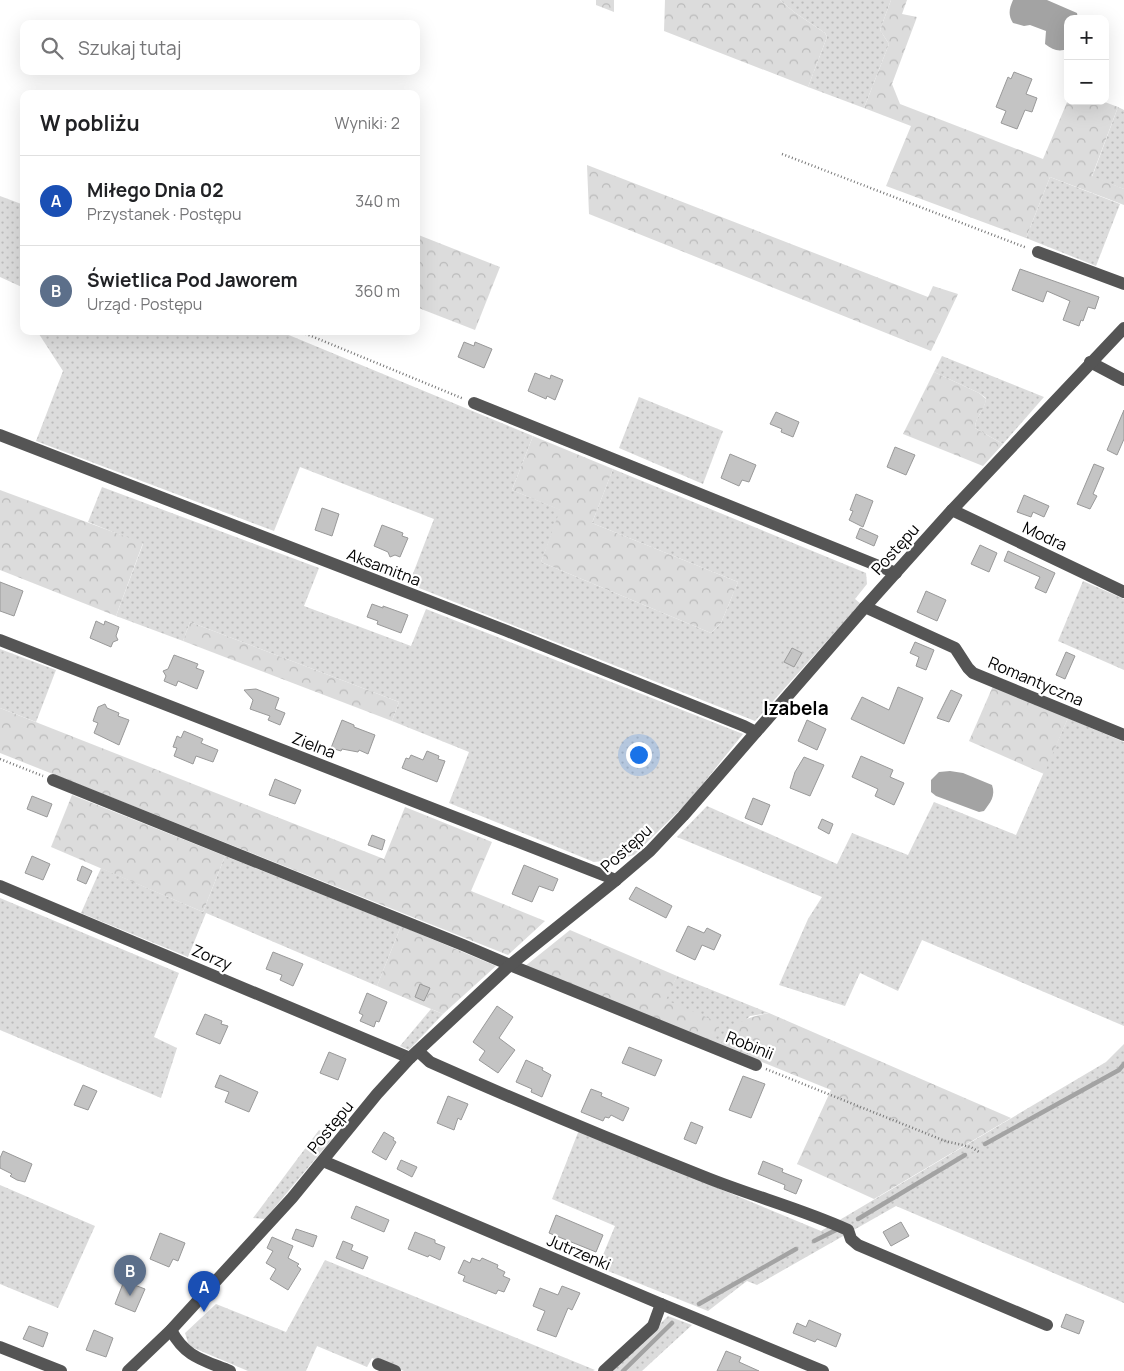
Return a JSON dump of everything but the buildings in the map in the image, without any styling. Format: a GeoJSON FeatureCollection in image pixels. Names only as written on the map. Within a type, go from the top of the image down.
{"type":"FeatureCollection","features":[{"type":"Feature","properties":{"kind":"street"},"geometry":{"type":"LineString","coordinates":[[1038,252],[1124,284]]}},
{"type":"Feature","properties":{"kind":"street","name":"Postępu"},"geometry":{"type":"LineString","coordinates":[[128,1371],[171,1330],[292,1198],[377,1094],[414,1054],[510,965],[616,880],[650,850],[683,816],[952,510],[1124,328]]}},
{"type":"Feature","properties":{"kind":"street"},"geometry":{"type":"LineString","coordinates":[[1090,362],[1124,380]]}},
{"type":"Feature","properties":{"kind":"street"},"geometry":{"type":"LineString","coordinates":[[474,403],[896,573]]}},
{"type":"Feature","properties":{"kind":"street","name":"Aksamitna"},"geometry":{"type":"LineString","coordinates":[[0,435],[507,631],[756,732]]}},
{"type":"Feature","properties":{"kind":"street","name":"Modra"},"geometry":{"type":"LineString","coordinates":[[952,510],[1124,592]]}},
{"type":"Feature","properties":{"kind":"street","name":"Romantyczna"},"geometry":{"type":"LineString","coordinates":[[865,607],[955,648],[973,673],[1124,735]]}},
{"type":"Feature","properties":{"kind":"street","name":"Zielna"},"geometry":{"type":"LineString","coordinates":[[0,640],[616,880]]}},
{"type":"Feature","properties":{"kind":"street","name":"Robinii"},"geometry":{"type":"LineString","coordinates":[[53,780],[756,1065]]}},
{"type":"Feature","properties":{"kind":"street","name":"Zorzy"},"geometry":{"type":"LineString","coordinates":[[0,886],[414,1054],[539,1110],[706,1178],[825,1220],[848,1230],[851,1239],[858,1245],[1047,1324]]}},
{"type":"Feature","properties":{"kind":"street","name":"Jutrzenki"},"geometry":{"type":"LineString","coordinates":[[323,1160],[823,1371]]}},
{"type":"Feature","properties":{"kind":"street"},"geometry":{"type":"LineString","coordinates":[[604,1371],[653,1326],[661,1304]]}},
{"type":"Feature","properties":{"kind":"street"},"geometry":{"type":"LineString","coordinates":[[171,1330],[183,1348],[194,1356],[230,1371]]}},
{"type":"Feature","properties":{"kind":"street"},"geometry":{"type":"LineString","coordinates":[[0,1347],[61,1371]]}},
{"type":"Feature","properties":{"kind":"street"},"geometry":{"type":"LineString","coordinates":[[378,1364],[395,1371]]}},
{"type":"Feature","properties":{"kind":"path"},"geometry":{"type":"LineString","coordinates":[[782,154],[1038,252]]}},
{"type":"Feature","properties":{"kind":"path"},"geometry":{"type":"LineString","coordinates":[[309,335],[474,403]]}},
{"type":"Feature","properties":{"kind":"path"},"geometry":{"type":"LineString","coordinates":[[0,759],[53,780]]}},
{"type":"Feature","properties":{"kind":"path","name":"Robinii"},"geometry":{"type":"LineString","coordinates":[[756,1065],[945,1141],[971,1146],[979,1152]]}},
{"type":"Feature","properties":{"kind":"green space"},"geometry":{"type":"Polygon","coordinates":[[[596,0],[614,0],[614,12],[596,5],[596,0]]]}},
{"type":"Feature","properties":{"kind":"green space"},"geometry":{"type":"Polygon","coordinates":[[[665,0],[780,0],[825,33],[827,37],[808,87],[664,31],[665,0]]]}},
{"type":"Feature","properties":{"kind":"green space"},"geometry":{"type":"Polygon","coordinates":[[[780,0],[891,0],[880,30],[889,44],[864,108],[808,87],[827,37],[825,33],[780,0]]]}},
{"type":"Feature","properties":{"kind":"green space"},"geometry":{"type":"Polygon","coordinates":[[[891,0],[907,0],[902,14],[917,17],[892,84],[900,104],[1043,159],[1066,105],[1109,104],[1118,107],[1092,176],[1124,189],[1124,205],[1050,177],[1026,238],[886,186],[911,126],[864,108],[889,44],[880,30],[891,0]]]}},
{"type":"Feature","properties":{"kind":"green space"},"geometry":{"type":"Polygon","coordinates":[[[1118,107],[1124,110],[1124,189],[1092,177],[1118,107]]]}},
{"type":"Feature","properties":{"kind":"green space"},"geometry":{"type":"Polygon","coordinates":[[[587,165],[928,297],[933,286],[958,294],[931,351],[589,214],[587,165]]]}},
{"type":"Feature","properties":{"kind":"green space"},"geometry":{"type":"Polygon","coordinates":[[[1050,177],[1120,204],[1096,266],[1026,238],[1050,177]]]}},
{"type":"Feature","properties":{"kind":"green space"},"geometry":{"type":"Polygon","coordinates":[[[0,196],[20,204],[20,286],[0,277],[0,196]]]}},
{"type":"Feature","properties":{"kind":"green space"},"geometry":{"type":"Polygon","coordinates":[[[420,236],[500,267],[475,330],[420,309],[420,236]]]}},
{"type":"Feature","properties":{"kind":"green space"},"geometry":{"type":"Polygon","coordinates":[[[40,335],[289,335],[533,436],[512,490],[561,510],[541,562],[711,633],[721,623],[738,582],[592,523],[613,469],[866,573],[867,584],[855,599],[861,604],[755,721],[409,584],[434,519],[300,467],[274,531],[36,441],[63,371],[40,335]]]}},
{"type":"Feature","properties":{"kind":"green space"},"geometry":{"type":"Polygon","coordinates":[[[942,356],[1044,397],[1003,444],[975,428],[986,398],[934,372],[942,356]]]}},
{"type":"Feature","properties":{"kind":"green space"},"geometry":{"type":"Polygon","coordinates":[[[934,372],[979,393],[986,399],[975,428],[1003,444],[983,466],[903,434],[934,372]]]}},
{"type":"Feature","properties":{"kind":"green space"},"geometry":{"type":"Polygon","coordinates":[[[639,397],[723,431],[703,484],[619,448],[639,397]]]}},
{"type":"Feature","properties":{"kind":"green space"},"geometry":{"type":"Polygon","coordinates":[[[533,436],[613,469],[592,523],[738,582],[721,623],[711,633],[541,562],[560,510],[512,490],[533,436]]]}},
{"type":"Feature","properties":{"kind":"green space"},"geometry":{"type":"Polygon","coordinates":[[[102,487],[319,568],[304,606],[411,646],[426,609],[743,734],[689,801],[634,855],[621,859],[594,862],[449,803],[469,752],[392,721],[399,702],[190,622],[183,641],[116,616],[143,544],[88,522],[102,487]]]}},
{"type":"Feature","properties":{"kind":"green space"},"geometry":{"type":"Polygon","coordinates":[[[0,490],[143,543],[116,616],[0,570],[0,490]]]}},
{"type":"Feature","properties":{"kind":"green space"},"geometry":{"type":"Polygon","coordinates":[[[1083,581],[1124,599],[1124,670],[1058,641],[1083,581]]]}},
{"type":"Feature","properties":{"kind":"green space"},"geometry":{"type":"Polygon","coordinates":[[[190,622],[399,702],[392,721],[183,641],[190,622]]]}},
{"type":"Feature","properties":{"kind":"green space"},"geometry":{"type":"Polygon","coordinates":[[[0,649],[56,670],[36,722],[0,708],[0,649]]]}},
{"type":"Feature","properties":{"kind":"green space"},"geometry":{"type":"Polygon","coordinates":[[[993,686],[1068,718],[1044,774],[969,741],[993,686]]]}},
{"type":"Feature","properties":{"kind":"green space"},"geometry":{"type":"Polygon","coordinates":[[[0,708],[384,859],[405,807],[492,842],[471,891],[545,921],[508,955],[0,753],[0,708]]]}},
{"type":"Feature","properties":{"kind":"green space"},"geometry":{"type":"Polygon","coordinates":[[[1068,718],[1124,742],[1124,1026],[922,940],[898,991],[860,973],[845,1006],[779,985],[808,919],[822,897],[677,837],[707,806],[837,864],[852,833],[908,855],[934,802],[1016,835],[1068,718]]]}},
{"type":"Feature","properties":{"kind":"green space"},"geometry":{"type":"Polygon","coordinates":[[[72,795],[225,856],[203,912],[51,847],[72,795]]]}},
{"type":"Feature","properties":{"kind":"green space"},"geometry":{"type":"Polygon","coordinates":[[[225,856],[401,926],[377,986],[206,913],[188,957],[81,913],[101,868],[203,912],[225,856]]]}},
{"type":"Feature","properties":{"kind":"green space"},"geometry":{"type":"Polygon","coordinates":[[[0,898],[179,973],[154,1037],[177,1048],[161,1098],[0,1030],[0,898]]]}},
{"type":"Feature","properties":{"kind":"green space"},"geometry":{"type":"Polygon","coordinates":[[[401,926],[496,966],[443,1014],[377,986],[401,926]]]}},
{"type":"Feature","properties":{"kind":"green space"},"geometry":{"type":"Polygon","coordinates":[[[570,930],[677,976],[666,1000],[720,1023],[718,1030],[705,1042],[524,967],[570,930]]]}},
{"type":"Feature","properties":{"kind":"green space"},"geometry":{"type":"Polygon","coordinates":[[[677,976],[769,1013],[750,1016],[720,1045],[705,1042],[665,1000],[677,976]]]}},
{"type":"Feature","properties":{"kind":"green space"},"geometry":{"type":"Polygon","coordinates":[[[431,1009],[443,1014],[409,1050],[400,1046],[431,1009]]]}},
{"type":"Feature","properties":{"kind":"green space"},"geometry":{"type":"Polygon","coordinates":[[[769,1013],[1011,1118],[874,1199],[797,1164],[831,1090],[720,1045],[735,1026],[752,1017],[769,1013]]]}},
{"type":"Feature","properties":{"kind":"green space"},"geometry":{"type":"Polygon","coordinates":[[[1124,1044],[1124,1303],[896,1206],[757,1285],[747,1281],[708,1311],[598,1267],[615,1226],[552,1199],[579,1130],[821,1231],[1106,1062],[1124,1044]]]}},
{"type":"Feature","properties":{"kind":"green space"},"geometry":{"type":"Polygon","coordinates":[[[319,1130],[332,1139],[265,1219],[253,1218],[319,1130]]]}},
{"type":"Feature","properties":{"kind":"green space"},"geometry":{"type":"Polygon","coordinates":[[[0,1185],[95,1226],[58,1308],[0,1284],[0,1185]]]}},
{"type":"Feature","properties":{"kind":"green space"},"geometry":{"type":"Polygon","coordinates":[[[325,1260],[595,1370],[404,1371],[372,1358],[367,1367],[317,1346],[306,1371],[248,1371],[189,1346],[185,1333],[216,1304],[286,1332],[325,1260]]]}},
{"type":"Feature","properties":{"kind":"green space"},"geometry":{"type":"Polygon","coordinates":[[[668,1316],[692,1325],[642,1371],[613,1371],[668,1316]]]}},
{"type":"Feature","properties":{"kind":"shaded area"},"geometry":{"type":"Polygon","coordinates":[[[1013,0],[1047,0],[1077,13],[1077,15],[1064,15],[1064,50],[1056,50],[1045,44],[1046,31],[1030,25],[1024,26],[1013,23],[1010,17],[1013,0]]]}},
{"type":"Feature","properties":{"kind":"shaded area"},"geometry":{"type":"Polygon","coordinates":[[[939,772],[963,773],[992,785],[993,796],[984,811],[979,812],[936,796],[931,792],[931,780],[939,772]]]}},
{"type":"Feature","properties":{"kind":"waterway"},"geometry":{"type":"LineString","coordinates":[[985,1144],[1119,1070],[1124,1064]]}},
{"type":"Feature","properties":{"kind":"waterway"},"geometry":{"type":"LineString","coordinates":[[858,1219],[965,1155]]}},
{"type":"Feature","properties":{"kind":"waterway"},"geometry":{"type":"LineString","coordinates":[[814,1241],[836,1230]]}},
{"type":"Feature","properties":{"kind":"waterway"},"geometry":{"type":"LineString","coordinates":[[699,1304],[796,1249]]}},
{"type":"Feature","properties":{"kind":"waterway"},"geometry":{"type":"LineString","coordinates":[[623,1371],[672,1323]]}},
{"type":"Feature","properties":{"kind":"place","name":"Świetlica Pod Jaworem"},"geometry":{"type":"Point","coordinates":[130,1296]}},
{"type":"Feature","properties":{"kind":"place","name":"Miłego Dnia 02"},"geometry":{"type":"Point","coordinates":[204,1312]}},
{"type":"Feature","properties":{"kind":"district","name":"Izabela"},"geometry":{"type":"Point","coordinates":[796,708]}}]}
